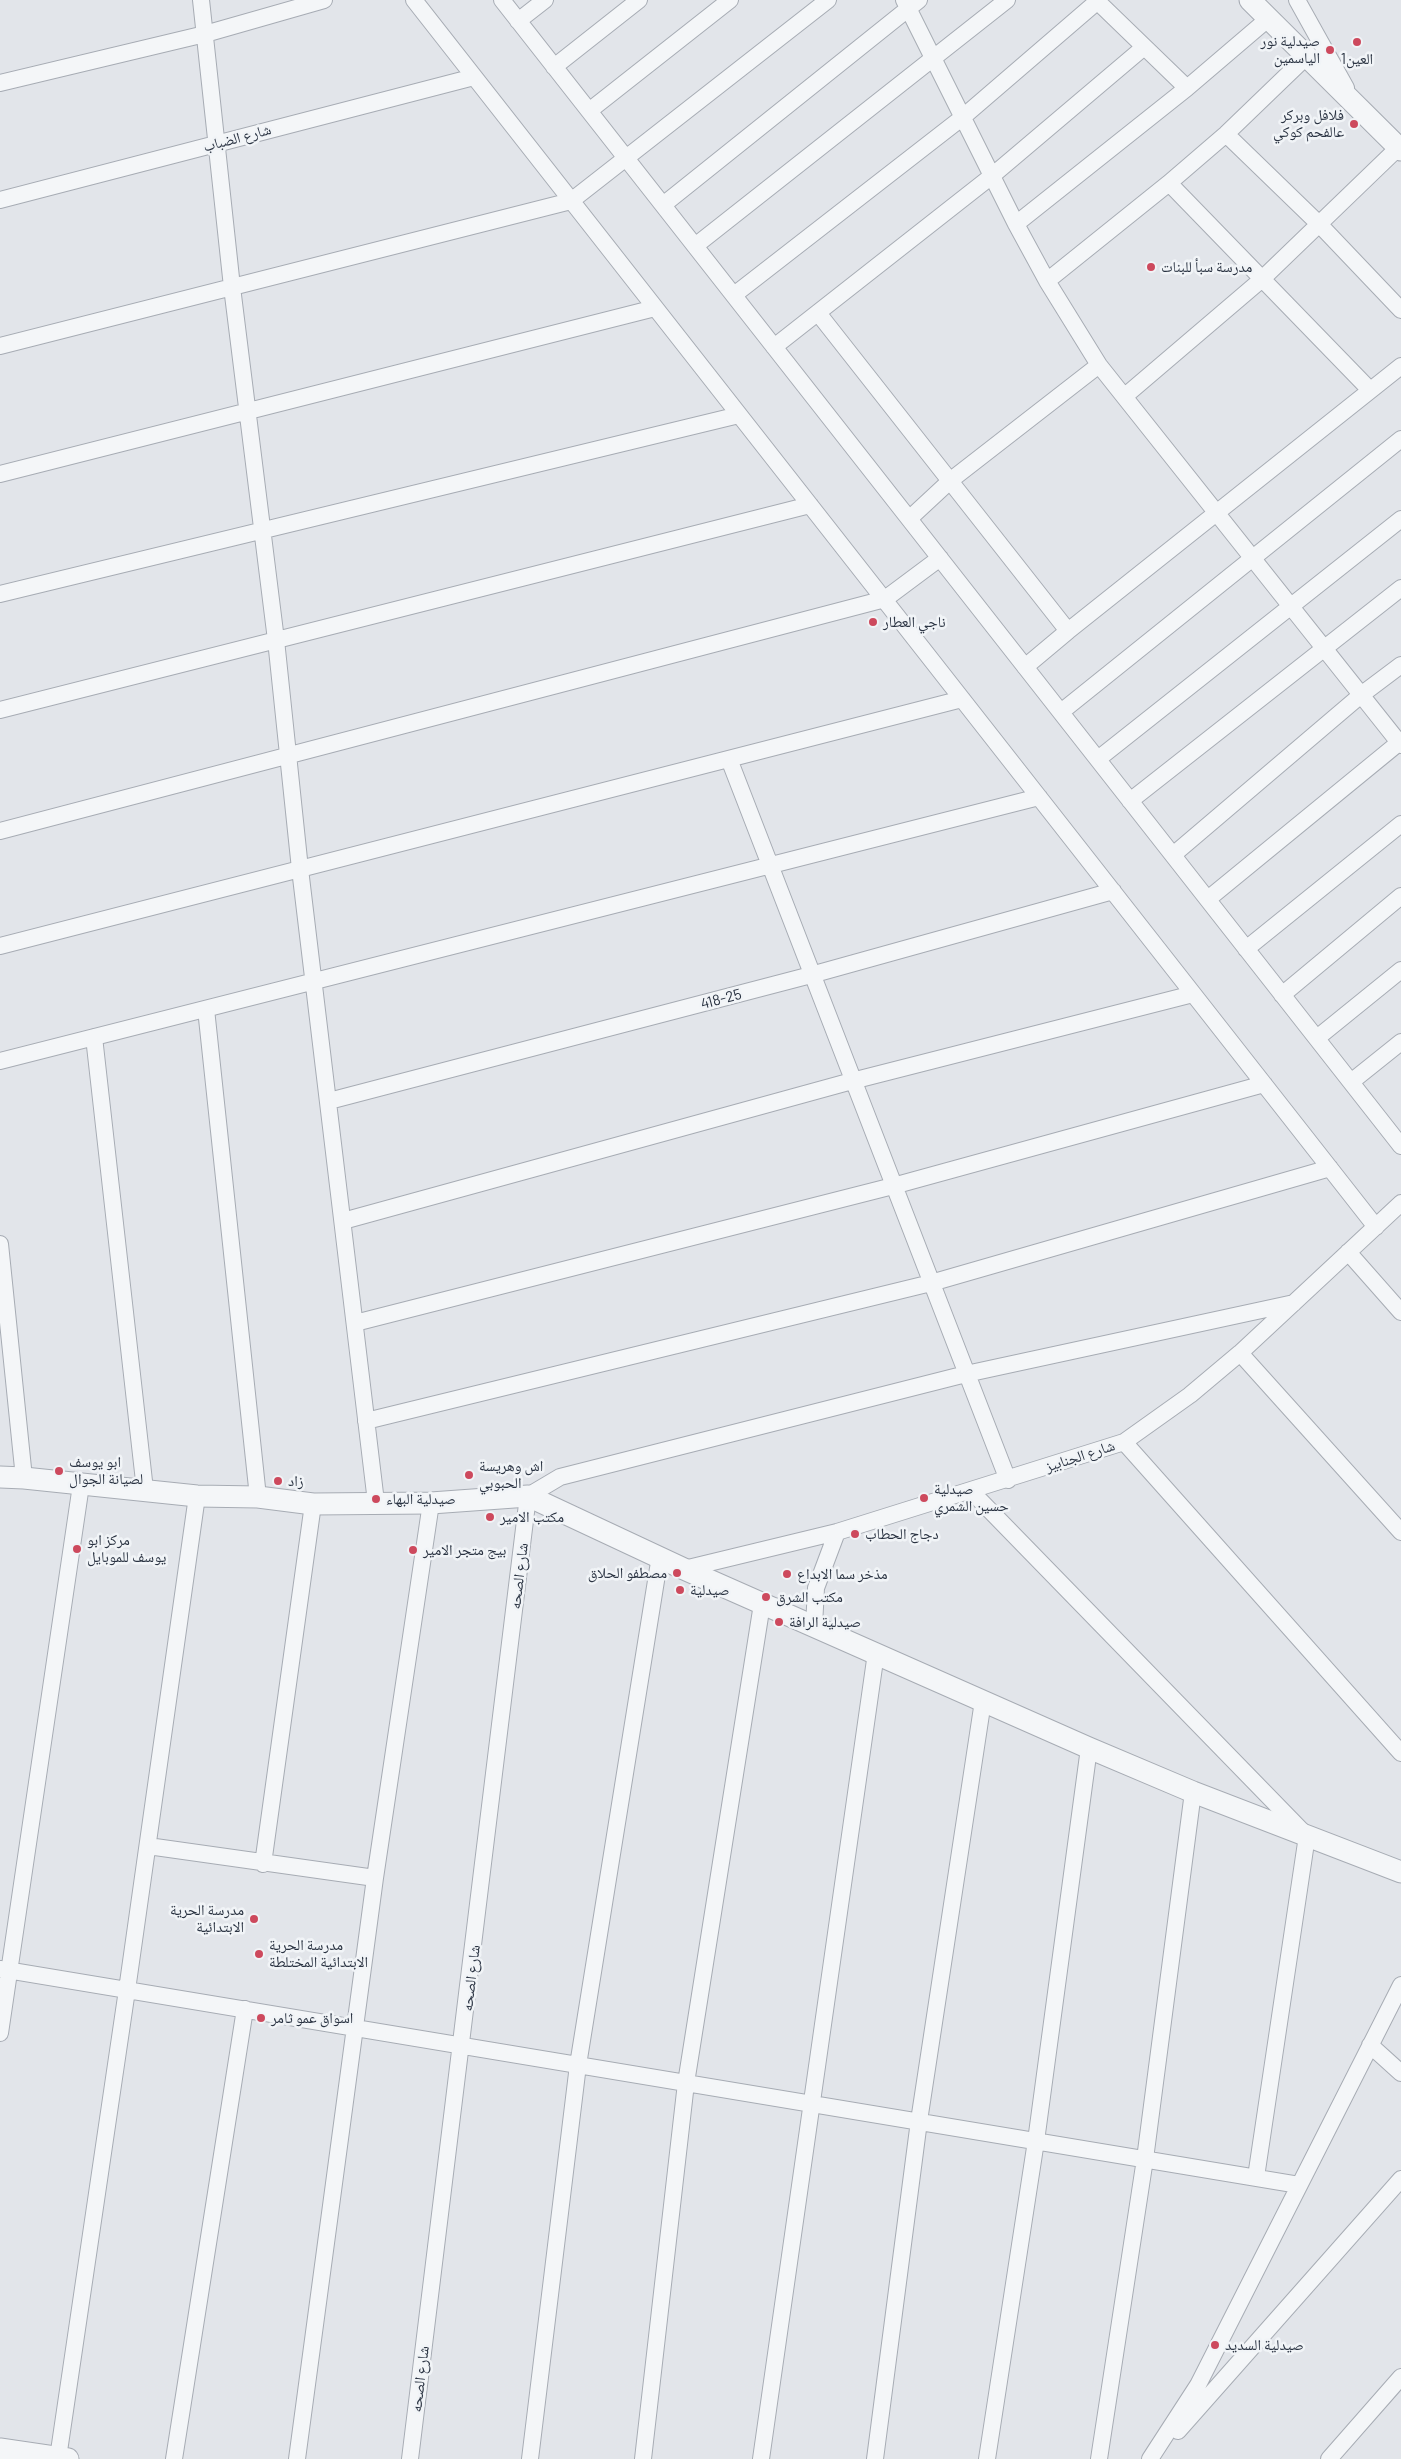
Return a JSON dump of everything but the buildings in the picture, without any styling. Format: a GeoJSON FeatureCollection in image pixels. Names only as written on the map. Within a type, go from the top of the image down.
{"type":"FeatureCollection","features":[{"type":"Feature","properties":{"kind":"street"},"geometry":{"type":"LineString","coordinates":[[201,0],[232,287],[276,640],[300,869],[376,1502]]}},
{"type":"Feature","properties":{"kind":"street"},"geometry":{"type":"LineString","coordinates":[[0,83],[205,34],[324,0]]}},
{"type":"Feature","properties":{"kind":"street"},"geometry":{"type":"LineString","coordinates":[[414,0],[1376,1227]]}},
{"type":"Feature","properties":{"kind":"street"},"geometry":{"type":"LineString","coordinates":[[502,0],[1401,1146]]}},
{"type":"Feature","properties":{"kind":"street"},"geometry":{"type":"LineString","coordinates":[[518,21],[545,0]]}},
{"type":"Feature","properties":{"kind":"street"},"geometry":{"type":"LineString","coordinates":[[554,67],[639,0]]}},
{"type":"Feature","properties":{"kind":"street"},"geometry":{"type":"LineString","coordinates":[[589,111],[730,0]]}},
{"type":"Feature","properties":{"kind":"street"},"geometry":{"type":"LineString","coordinates":[[0,346],[571,201],[828,0]]}},
{"type":"Feature","properties":{"kind":"street"},"geometry":{"type":"LineString","coordinates":[[694,246],[1007,0]]}},
{"type":"Feature","properties":{"kind":"street"},"geometry":{"type":"LineString","coordinates":[[1125,396],[1261,280],[1400,148],[1250,0]]}},
{"type":"Feature","properties":{"kind":"street"},"geometry":{"type":"LineString","coordinates":[[1297,0],[1354,103]]}},
{"type":"Feature","properties":{"kind":"street"},"geometry":{"type":"LineString","coordinates":[[734,295],[963,117],[1097,1],[1143,48],[1187,88]]}},
{"type":"Feature","properties":{"kind":"street"},"geometry":{"type":"LineString","coordinates":[[663,205],[911,3],[934,58],[1016,224],[1099,365],[1400,743],[1208,899]]}},
{"type":"Feature","properties":{"kind":"street"},"geometry":{"type":"LineString","coordinates":[[1016,224],[1187,88],[1269,18]]}},
{"type":"Feature","properties":{"kind":"street"},"geometry":{"type":"LineString","coordinates":[[774,347],[992,175],[1143,48]]}},
{"type":"Feature","properties":{"kind":"street"},"geometry":{"type":"LineString","coordinates":[[1048,281],[1226,134],[1307,56]]}},
{"type":"Feature","properties":{"kind":"street","name":"شارع الضباب"},"geometry":{"type":"LineString","coordinates":[[0,200],[474,77]]}},
{"type":"Feature","properties":{"kind":"street"},"geometry":{"type":"LineString","coordinates":[[1226,134],[1320,225],[1401,310]]}},
{"type":"Feature","properties":{"kind":"street"},"geometry":{"type":"LineString","coordinates":[[1169,183],[1261,280],[1370,390]]}},
{"type":"Feature","properties":{"kind":"street"},"geometry":{"type":"LineString","coordinates":[[0,474],[655,308]]}},
{"type":"Feature","properties":{"kind":"street"},"geometry":{"type":"LineString","coordinates":[[818,313],[1068,631]]}},
{"type":"Feature","properties":{"kind":"street"},"geometry":{"type":"LineString","coordinates":[[909,518],[951,480],[1099,365]]}},
{"type":"Feature","properties":{"kind":"street"},"geometry":{"type":"LineString","coordinates":[[1025,667],[1401,366]]}},
{"type":"Feature","properties":{"kind":"street"},"geometry":{"type":"LineString","coordinates":[[0,594],[739,416]]}},
{"type":"Feature","properties":{"kind":"street"},"geometry":{"type":"LineString","coordinates":[[1061,712],[1401,440]]}},
{"type":"Feature","properties":{"kind":"street"},"geometry":{"type":"LineString","coordinates":[[0,710],[810,505]]}},
{"type":"Feature","properties":{"kind":"street"},"geometry":{"type":"LineString","coordinates":[[1098,760],[1401,519]]}},
{"type":"Feature","properties":{"kind":"street"},"geometry":{"type":"LineString","coordinates":[[0,831],[885,599],[940,558]]}},
{"type":"Feature","properties":{"kind":"street"},"geometry":{"type":"LineString","coordinates":[[1130,801],[1325,650],[1401,588]]}},
{"type":"Feature","properties":{"kind":"street"},"geometry":{"type":"LineString","coordinates":[[1173,855],[1362,696],[1401,666]]}},
{"type":"Feature","properties":{"kind":"street"},"geometry":{"type":"LineString","coordinates":[[0,946],[962,699]]}},
{"type":"Feature","properties":{"kind":"street"},"geometry":{"type":"LineString","coordinates":[[729,759],[1008,1480]]}},
{"type":"Feature","properties":{"kind":"street"},"geometry":{"type":"LineString","coordinates":[[0,1061],[1039,797]]}},
{"type":"Feature","properties":{"kind":"street"},"geometry":{"type":"LineString","coordinates":[[1246,949],[1401,824]]}},
{"type":"Feature","properties":{"kind":"street","name":"418-25"},"geometry":{"type":"LineString","coordinates":[[329,1101],[811,975],[1113,891]]}},
{"type":"Feature","properties":{"kind":"street"},"geometry":{"type":"LineString","coordinates":[[1282,994],[1401,896]]}},
{"type":"Feature","properties":{"kind":"street"},"geometry":{"type":"LineString","coordinates":[[1317,1038],[1401,970]]}},
{"type":"Feature","properties":{"kind":"street"},"geometry":{"type":"LineString","coordinates":[[343,1221],[852,1081],[1193,994]]}},
{"type":"Feature","properties":{"kind":"street"},"geometry":{"type":"LineString","coordinates":[[206,1009],[258,1497]]}},
{"type":"Feature","properties":{"kind":"street"},"geometry":{"type":"LineString","coordinates":[[94,1037],[145,1490]]}},
{"type":"Feature","properties":{"kind":"street"},"geometry":{"type":"LineString","coordinates":[[1351,1082],[1401,1042]]}},
{"type":"Feature","properties":{"kind":"street"},"geometry":{"type":"LineString","coordinates":[[355,1323],[893,1186],[1264,1084]]}},
{"type":"Feature","properties":{"kind":"street"},"geometry":{"type":"LineString","coordinates":[[366,1422],[931,1283],[1330,1168]]}},
{"type":"Feature","properties":{"kind":"street","name":"شارع الجنابيز"},"geometry":{"type":"LineString","coordinates":[[684,1569],[837,1532],[1008,1480],[1124,1442],[1190,1396],[1240,1353],[1401,1203]]}},
{"type":"Feature","properties":{"kind":"street"},"geometry":{"type":"LineString","coordinates":[[0,1244],[24,1478]]}},
{"type":"Feature","properties":{"kind":"street"},"geometry":{"type":"LineString","coordinates":[[1348,1252],[1401,1312]]}},
{"type":"Feature","properties":{"kind":"street"},"geometry":{"type":"LineString","coordinates":[[0,1478],[24,1478],[197,1496],[258,1497],[313,1504],[431,1503],[528,1496],[560,1477],[966,1374],[1294,1303]]}},
{"type":"Feature","properties":{"kind":"street"},"geometry":{"type":"LineString","coordinates":[[1240,1353],[1401,1532]]}},
{"type":"Feature","properties":{"kind":"street"},"geometry":{"type":"LineString","coordinates":[[1124,1442],[1401,1753]]}},
{"type":"Feature","properties":{"kind":"street"},"geometry":{"type":"LineString","coordinates":[[0,2032],[4,1969],[81,1485]]}},
{"type":"Feature","properties":{"kind":"street"},"geometry":{"type":"LineString","coordinates":[[971,1491],[1307,1836]]}},
{"type":"Feature","properties":{"kind":"street"},"geometry":{"type":"LineString","coordinates":[[0,2449],[63,2458],[197,1496]]}},
{"type":"Feature","properties":{"kind":"street"},"geometry":{"type":"LineString","coordinates":[[528,1496],[660,1556],[684,1569],[1089,1748],[1193,1792],[1401,1872]]}},
{"type":"Feature","properties":{"kind":"street","name":"شارع الصحه"},"geometry":{"type":"LineString","coordinates":[[410,2459],[528,1496]]}},
{"type":"Feature","properties":{"kind":"street"},"geometry":{"type":"LineString","coordinates":[[297,2459],[375,1878],[431,1503]]}},
{"type":"Feature","properties":{"kind":"street"},"geometry":{"type":"LineString","coordinates":[[263,1864],[313,1504]]}},
{"type":"Feature","properties":{"kind":"street"},"geometry":{"type":"LineString","coordinates":[[814,1626],[816,1588],[837,1532]]}},
{"type":"Feature","properties":{"kind":"street"},"geometry":{"type":"LineString","coordinates":[[530,2459],[578,2065],[660,1556]]}},
{"type":"Feature","properties":{"kind":"street"},"geometry":{"type":"LineString","coordinates":[[643,2459],[686,2083],[762,1604]]}},
{"type":"Feature","properties":{"kind":"street"},"geometry":{"type":"LineString","coordinates":[[761,2459],[876,1653]]}},
{"type":"Feature","properties":{"kind":"street"},"geometry":{"type":"LineString","coordinates":[[875,2459],[919,2121],[983,1700]]}},
{"type":"Feature","properties":{"kind":"street"},"geometry":{"type":"LineString","coordinates":[[987,2459],[1036,2141],[1089,1748]]}},
{"type":"Feature","properties":{"kind":"street"},"geometry":{"type":"LineString","coordinates":[[1099,2459],[1145,2159],[1193,1792]]}},
{"type":"Feature","properties":{"kind":"street"},"geometry":{"type":"LineString","coordinates":[[1256,2178],[1307,1836]]}},
{"type":"Feature","properties":{"kind":"street"},"geometry":{"type":"LineString","coordinates":[[148,1846],[263,1864],[375,1878]]}},
{"type":"Feature","properties":{"kind":"street"},"geometry":{"type":"LineString","coordinates":[[4,1969],[1299,2185]]}},
{"type":"Feature","properties":{"kind":"street"},"geometry":{"type":"LineString","coordinates":[[1151,2459],[1198,2385],[1401,1985]]}},
{"type":"Feature","properties":{"kind":"street"},"geometry":{"type":"LineString","coordinates":[[174,2459],[245,2009]]}},
{"type":"Feature","properties":{"kind":"street"},"geometry":{"type":"LineString","coordinates":[[1370,2045],[1401,2073]]}},
{"type":"Feature","properties":{"kind":"street"},"geometry":{"type":"LineString","coordinates":[[1151,2459],[1401,2179]]}},
{"type":"Feature","properties":{"kind":"street"},"geometry":{"type":"LineString","coordinates":[[1329,2459],[1401,2377]]}},
{"type":"Feature","properties":{"kind":"place","name":"العين1"},"geometry":{"type":"Point","coordinates":[1357,42]}},
{"type":"Feature","properties":{"kind":"place","name":"صيدلية نور الياسمين"},"geometry":{"type":"Point","coordinates":[1330,50]}},
{"type":"Feature","properties":{"kind":"place","name":"فلافل وبركر عالفحم كوكي"},"geometry":{"type":"Point","coordinates":[1354,124]}},
{"type":"Feature","properties":{"kind":"place","name":"مدرسة سبأ للبنات"},"geometry":{"type":"Point","coordinates":[1151,267]}},
{"type":"Feature","properties":{"kind":"place","name":"ناجي العطار"},"geometry":{"type":"Point","coordinates":[873,622]}},
{"type":"Feature","properties":{"kind":"place","name":"ابو يوسف لصيانة الجوال"},"geometry":{"type":"Point","coordinates":[59,1471]}},
{"type":"Feature","properties":{"kind":"place","name":"اش وهريسة الحبوبي"},"geometry":{"type":"Point","coordinates":[469,1475]}},
{"type":"Feature","properties":{"kind":"place","name":"زاد"},"geometry":{"type":"Point","coordinates":[278,1481]}},
{"type":"Feature","properties":{"kind":"place","name":"صيدلية حسين الشمري"},"geometry":{"type":"Point","coordinates":[924,1498]}},
{"type":"Feature","properties":{"kind":"place","name":"صيدلية البهاء"},"geometry":{"type":"Point","coordinates":[376,1499]}},
{"type":"Feature","properties":{"kind":"place","name":"مكتب الامير"},"geometry":{"type":"Point","coordinates":[490,1517]}},
{"type":"Feature","properties":{"kind":"place","name":"دجاج الحطاب"},"geometry":{"type":"Point","coordinates":[855,1534]}},
{"type":"Feature","properties":{"kind":"place","name":"مركز ابو يوسف للموبايل"},"geometry":{"type":"Point","coordinates":[77,1549]}},
{"type":"Feature","properties":{"kind":"place","name":"بيج متجر الامير"},"geometry":{"type":"Point","coordinates":[413,1550]}},
{"type":"Feature","properties":{"kind":"place","name":"مصطفو الحلاق"},"geometry":{"type":"Point","coordinates":[677,1573]}},
{"type":"Feature","properties":{"kind":"place","name":"مذخر سما الابداع"},"geometry":{"type":"Point","coordinates":[787,1574]}},
{"type":"Feature","properties":{"kind":"place","name":"صيدلية"},"geometry":{"type":"Point","coordinates":[680,1590]}},
{"type":"Feature","properties":{"kind":"place","name":"مكتب الشرق"},"geometry":{"type":"Point","coordinates":[766,1597]}},
{"type":"Feature","properties":{"kind":"place","name":"صيدلية الرافة"},"geometry":{"type":"Point","coordinates":[779,1622]}},
{"type":"Feature","properties":{"kind":"place","name":"مدرسة الحرية الابتدائية"},"geometry":{"type":"Point","coordinates":[254,1919]}},
{"type":"Feature","properties":{"kind":"place","name":"مدرسة الحرية الابتدائية المختلطة"},"geometry":{"type":"Point","coordinates":[259,1954]}},
{"type":"Feature","properties":{"kind":"place","name":"اسواق عمو ثامر"},"geometry":{"type":"Point","coordinates":[261,2018]}},
{"type":"Feature","properties":{"kind":"place","name":"صيدلية السديد"},"geometry":{"type":"Point","coordinates":[1215,2345]}}]}
